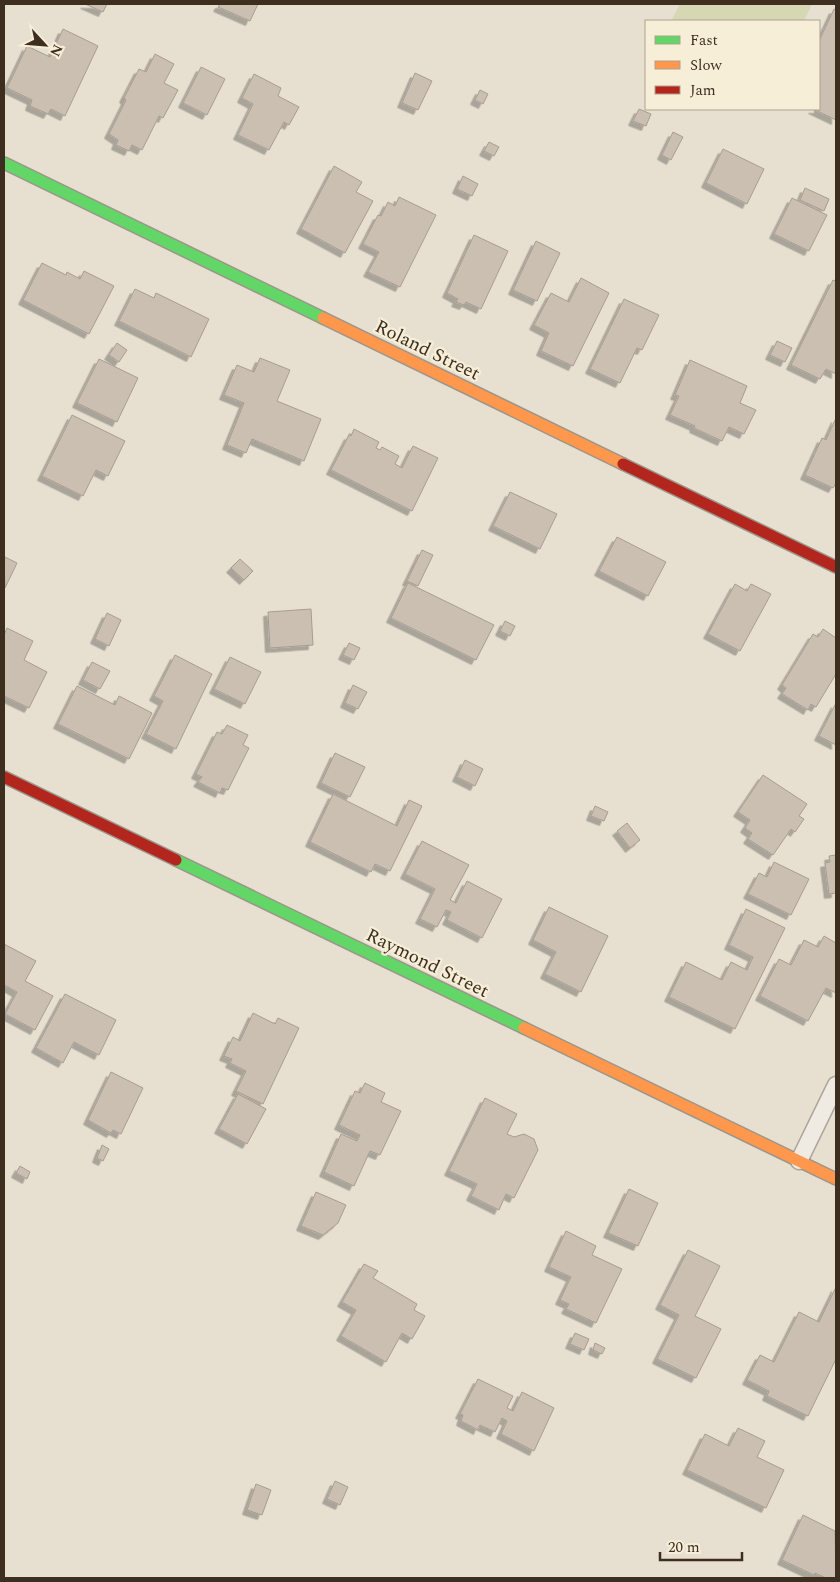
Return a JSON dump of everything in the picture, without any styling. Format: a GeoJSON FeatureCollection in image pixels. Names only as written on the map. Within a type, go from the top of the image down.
{"type":"FeatureCollection","features":[{"type":"Feature","properties":{"kind":"street","name":"Roland Street"},"geometry":{"type":"LineString","coordinates":[[4,163],[836,568]]}},
{"type":"Feature","properties":{"kind":"street","name":"Raymond Street"},"geometry":{"type":"LineString","coordinates":[[4,777],[836,1178]]}},
{"type":"Feature","properties":{"kind":"lane"},"geometry":{"type":"LineString","coordinates":[[799,1161],[836,1085]]}},
{"type":"Feature","properties":{"kind":"green space"},"geometry":{"type":"Polygon","coordinates":[[[680,4],[812,4],[804,20],[672,19],[680,4]]]}},
{"type":"Feature","properties":{"kind":"building"},"geometry":{"type":"Polygon","coordinates":[[[85,4],[107,4],[103,12],[85,4]]]}},
{"type":"Feature","properties":{"kind":"building"},"geometry":{"type":"Polygon","coordinates":[[[220,4],[258,4],[250,21],[218,7],[220,4]]]}},
{"type":"Feature","properties":{"kind":"building"},"geometry":{"type":"Polygon","coordinates":[[[834,9],[836,10],[836,120],[815,110],[820,110],[820,39],[834,9]]]}},
{"type":"Feature","properties":{"kind":"building"},"geometry":{"type":"Polygon","coordinates":[[[63,29],[98,46],[65,116],[51,109],[48,114],[30,106],[32,100],[7,88],[27,46],[50,57],[63,29]]]}},
{"type":"Feature","properties":{"kind":"building"},"geometry":{"type":"Polygon","coordinates":[[[155,54],[174,64],[164,83],[178,90],[163,118],[159,116],[142,150],[132,145],[129,151],[116,145],[118,140],[109,134],[139,69],[146,72],[155,54]]]}},
{"type":"Feature","properties":{"kind":"building"},"geometry":{"type":"Polygon","coordinates":[[[201,67],[225,79],[207,115],[183,103],[201,67]]]}},
{"type":"Feature","properties":{"kind":"building"},"geometry":{"type":"Polygon","coordinates":[[[415,73],[432,81],[418,110],[402,103],[415,73]]]}},
{"type":"Feature","properties":{"kind":"building"},"geometry":{"type":"Polygon","coordinates":[[[254,74],[281,88],[278,96],[299,107],[289,125],[284,122],[269,150],[238,135],[253,104],[242,98],[254,74]]]}},
{"type":"Feature","properties":{"kind":"building"},"geometry":{"type":"Polygon","coordinates":[[[480,90],[488,94],[483,104],[475,100],[480,90]]]}},
{"type":"Feature","properties":{"kind":"building"},"geometry":{"type":"Polygon","coordinates":[[[639,109],[651,114],[646,126],[633,121],[639,109]]]}},
{"type":"Feature","properties":{"kind":"building"},"geometry":{"type":"Polygon","coordinates":[[[673,132],[683,137],[671,160],[662,155],[673,132]]]}},
{"type":"Feature","properties":{"kind":"building"},"geometry":{"type":"Polygon","coordinates":[[[489,142],[499,147],[494,156],[484,151],[489,142]]]}},
{"type":"Feature","properties":{"kind":"building"},"geometry":{"type":"Polygon","coordinates":[[[723,149],[764,169],[747,204],[706,183],[723,149]]]}},
{"type":"Feature","properties":{"kind":"building"},"geometry":{"type":"Polygon","coordinates":[[[334,166],[362,182],[356,192],[373,201],[345,253],[301,229],[334,166]]]}},
{"type":"Feature","properties":{"kind":"building"},"geometry":{"type":"Polygon","coordinates":[[[463,176],[478,184],[472,196],[457,189],[463,176]]]}},
{"type":"Feature","properties":{"kind":"building"},"geometry":{"type":"Polygon","coordinates":[[[805,188],[829,199],[824,211],[800,200],[805,188]]]}},
{"type":"Feature","properties":{"kind":"building"},"geometry":{"type":"Polygon","coordinates":[[[399,197],[436,215],[400,287],[368,272],[379,252],[363,244],[378,215],[381,216],[388,202],[395,206],[399,197]]]}},
{"type":"Feature","properties":{"kind":"building"},"geometry":{"type":"Polygon","coordinates":[[[792,198],[827,215],[809,251],[774,234],[792,198]]]}},
{"type":"Feature","properties":{"kind":"building"},"geometry":{"type":"Polygon","coordinates":[[[474,235],[508,251],[481,309],[466,302],[464,305],[456,302],[458,299],[447,293],[474,235]]]}},
{"type":"Feature","properties":{"kind":"building"},"geometry":{"type":"Polygon","coordinates":[[[536,241],[560,253],[537,301],[513,290],[536,241]]]}},
{"type":"Feature","properties":{"kind":"building"},"geometry":{"type":"Polygon","coordinates":[[[42,263],[66,275],[67,272],[80,279],[84,271],[114,286],[89,334],[23,300],[42,263]]]}},
{"type":"Feature","properties":{"kind":"building"},"geometry":{"type":"Polygon","coordinates":[[[581,278],[609,293],[573,366],[541,351],[549,333],[534,325],[551,293],[569,302],[581,278]]]}},
{"type":"Feature","properties":{"kind":"building"},"geometry":{"type":"Polygon","coordinates":[[[833,280],[836,281],[836,374],[826,369],[820,379],[791,365],[833,280]]]}},
{"type":"Feature","properties":{"kind":"building"},"geometry":{"type":"Polygon","coordinates":[[[135,289],[154,298],[156,293],[209,319],[191,357],[119,321],[135,289]]]}},
{"type":"Feature","properties":{"kind":"building"},"geometry":{"type":"Polygon","coordinates":[[[624,299],[659,315],[642,350],[637,348],[620,383],[590,369],[624,299]]]}},
{"type":"Feature","properties":{"kind":"building"},"geometry":{"type":"Polygon","coordinates":[[[777,341],[792,348],[785,362],[770,355],[777,341]]]}},
{"type":"Feature","properties":{"kind":"building"},"geometry":{"type":"Polygon","coordinates":[[[117,343],[127,350],[119,362],[109,355],[117,343]]]}},
{"type":"Feature","properties":{"kind":"building"},"geometry":{"type":"Polygon","coordinates":[[[260,358],[290,370],[277,401],[321,419],[304,461],[252,439],[246,453],[227,445],[244,403],[224,395],[237,365],[254,372],[260,358]]]}},
{"type":"Feature","properties":{"kind":"building"},"geometry":{"type":"Polygon","coordinates":[[[99,359],[138,378],[117,422],[77,403],[99,359]]]}},
{"type":"Feature","properties":{"kind":"building"},"geometry":{"type":"Polygon","coordinates":[[[690,360],[747,386],[740,403],[756,410],[744,434],[729,427],[722,441],[670,415],[679,396],[675,395],[690,360]]]}},
{"type":"Feature","properties":{"kind":"building"},"geometry":{"type":"Polygon","coordinates":[[[72,415],[125,441],[108,476],[96,470],[83,496],[42,476],[72,415]]]}},
{"type":"Feature","properties":{"kind":"building"},"geometry":{"type":"Polygon","coordinates":[[[836,418],[836,483],[833,488],[805,475],[822,438],[826,440],[836,418]]]}},
{"type":"Feature","properties":{"kind":"building"},"geometry":{"type":"Polygon","coordinates":[[[354,429],[379,442],[376,448],[380,450],[382,447],[399,456],[395,464],[402,468],[413,446],[438,458],[412,511],[331,470],[354,429]]]}},
{"type":"Feature","properties":{"kind":"building"},"geometry":{"type":"Polygon","coordinates":[[[510,492],[557,514],[540,549],[493,526],[510,492]]]}},
{"type":"Feature","properties":{"kind":"building"},"geometry":{"type":"Polygon","coordinates":[[[617,537],[666,562],[648,596],[599,571],[617,537]]]}},
{"type":"Feature","properties":{"kind":"building"},"geometry":{"type":"Polygon","coordinates":[[[422,550],[433,555],[418,586],[407,581],[422,550]]]}},
{"type":"Feature","properties":{"kind":"building"},"geometry":{"type":"Polygon","coordinates":[[[5,557],[17,563],[5,588],[4,559],[5,557]]]}},
{"type":"Feature","properties":{"kind":"building"},"geometry":{"type":"Polygon","coordinates":[[[240,559],[253,571],[244,580],[231,568],[240,559]]]}},
{"type":"Feature","properties":{"kind":"building"},"geometry":{"type":"Polygon","coordinates":[[[408,583],[494,625],[476,660],[391,618],[408,583]]]}},
{"type":"Feature","properties":{"kind":"building"},"geometry":{"type":"Polygon","coordinates":[[[735,584],[747,591],[751,584],[771,594],[740,651],[708,634],[735,584]]]}},
{"type":"Feature","properties":{"kind":"building"},"geometry":{"type":"Polygon","coordinates":[[[311,609],[313,645],[270,648],[268,612],[311,609]]]}},
{"type":"Feature","properties":{"kind":"building"},"geometry":{"type":"Polygon","coordinates":[[[107,613],[121,620],[109,646],[95,639],[107,613]]]}},
{"type":"Feature","properties":{"kind":"building"},"geometry":{"type":"Polygon","coordinates":[[[505,621],[515,626],[510,636],[500,631],[505,621]]]}},
{"type":"Feature","properties":{"kind":"building"},"geometry":{"type":"Polygon","coordinates":[[[7,628],[33,641],[24,660],[47,672],[29,708],[4,696],[4,635],[7,628]]]}},
{"type":"Feature","properties":{"kind":"building"},"geometry":{"type":"Polygon","coordinates":[[[823,629],[836,638],[836,674],[816,707],[811,704],[808,710],[782,694],[786,688],[782,685],[813,634],[818,637],[823,629]]]}},
{"type":"Feature","properties":{"kind":"building"},"geometry":{"type":"Polygon","coordinates":[[[349,643],[360,648],[354,660],[343,655],[349,643]]]}},
{"type":"Feature","properties":{"kind":"building"},"geometry":{"type":"Polygon","coordinates":[[[175,655],[212,674],[176,749],[146,734],[163,701],[154,696],[175,655]]]}},
{"type":"Feature","properties":{"kind":"building"},"geometry":{"type":"Polygon","coordinates":[[[230,657],[261,672],[245,704],[214,689],[230,657]]]}},
{"type":"Feature","properties":{"kind":"building"},"geometry":{"type":"Polygon","coordinates":[[[92,662],[110,671],[100,689],[83,680],[92,662]]]}},
{"type":"Feature","properties":{"kind":"building"},"geometry":{"type":"Polygon","coordinates":[[[353,685],[367,692],[358,709],[345,703],[353,685]]]}},
{"type":"Feature","properties":{"kind":"building"},"geometry":{"type":"Polygon","coordinates":[[[77,686],[115,705],[119,696],[152,713],[129,759],[58,724],[77,686]]]}},
{"type":"Feature","properties":{"kind":"building"},"geometry":{"type":"Polygon","coordinates":[[[836,703],[836,745],[819,736],[836,703]]]}},
{"type":"Feature","properties":{"kind":"building"},"geometry":{"type":"Polygon","coordinates":[[[227,725],[248,735],[243,745],[249,748],[228,790],[222,788],[220,793],[198,782],[202,777],[196,774],[217,732],[222,734],[227,725]]]}},
{"type":"Feature","properties":{"kind":"building"},"geometry":{"type":"Polygon","coordinates":[[[335,753],[365,767],[350,797],[321,783],[335,753]]]}},
{"type":"Feature","properties":{"kind":"building"},"geometry":{"type":"Polygon","coordinates":[[[465,760],[483,769],[475,786],[457,777],[465,760]]]}},
{"type":"Feature","properties":{"kind":"building"},"geometry":{"type":"Polygon","coordinates":[[[763,775],[807,804],[799,816],[804,819],[795,832],[791,829],[773,855],[748,839],[752,833],[745,828],[750,820],[738,812],[763,775]]]}},
{"type":"Feature","properties":{"kind":"building"},"geometry":{"type":"Polygon","coordinates":[[[333,794],[397,826],[409,800],[422,806],[390,871],[375,864],[371,872],[310,842],[333,794]]]}},
{"type":"Feature","properties":{"kind":"building"},"geometry":{"type":"Polygon","coordinates":[[[595,806],[608,812],[604,821],[591,816],[595,806]]]}},
{"type":"Feature","properties":{"kind":"building"},"geometry":{"type":"Polygon","coordinates":[[[627,823],[640,840],[630,848],[617,831],[627,823]]]}},
{"type":"Feature","properties":{"kind":"building"},"geometry":{"type":"Polygon","coordinates":[[[422,841],[469,865],[450,900],[456,903],[467,881],[502,899],[482,938],[447,920],[451,912],[446,910],[437,927],[420,919],[435,889],[405,874],[422,841]]]}},
{"type":"Feature","properties":{"kind":"building"},"geometry":{"type":"Polygon","coordinates":[[[836,855],[836,893],[829,894],[825,863],[830,862],[829,856],[836,855]]]}},
{"type":"Feature","properties":{"kind":"building"},"geometry":{"type":"Polygon","coordinates":[[[774,862],[809,879],[791,915],[748,894],[759,873],[767,877],[774,862]]]}},
{"type":"Feature","properties":{"kind":"building"},"geometry":{"type":"Polygon","coordinates":[[[549,907],[608,936],[581,992],[545,974],[556,952],[533,940],[549,907]]]}},
{"type":"Feature","properties":{"kind":"building"},"geometry":{"type":"Polygon","coordinates":[[[746,909],[785,928],[735,1029],[669,997],[686,962],[722,980],[731,962],[747,970],[753,957],[729,945],[746,909]]]}},
{"type":"Feature","properties":{"kind":"building"},"geometry":{"type":"Polygon","coordinates":[[[824,936],[836,943],[836,993],[826,988],[808,1021],[760,996],[779,959],[791,965],[804,940],[818,947],[824,936]]]}},
{"type":"Feature","properties":{"kind":"building"},"geometry":{"type":"Polygon","coordinates":[[[4,944],[36,961],[25,981],[53,996],[35,1030],[5,1014],[17,992],[4,985],[4,944]]]}},
{"type":"Feature","properties":{"kind":"building"},"geometry":{"type":"Polygon","coordinates":[[[65,994],[116,1020],[99,1055],[74,1042],[63,1063],[36,1048],[65,994]]]}},
{"type":"Feature","properties":{"kind":"building"},"geometry":{"type":"Polygon","coordinates":[[[253,1013],[275,1024],[278,1018],[299,1028],[263,1104],[236,1091],[246,1071],[230,1063],[232,1059],[224,1056],[233,1037],[240,1041],[253,1013]]]}},
{"type":"Feature","properties":{"kind":"building"},"geometry":{"type":"Polygon","coordinates":[[[111,1072],[143,1088],[121,1134],[113,1130],[111,1133],[88,1120],[111,1072]]]}},
{"type":"Feature","properties":{"kind":"building"},"geometry":{"type":"Polygon","coordinates":[[[365,1083],[385,1093],[381,1102],[401,1111],[380,1155],[370,1151],[354,1186],[324,1172],[341,1134],[357,1141],[360,1135],[339,1125],[355,1091],[360,1093],[365,1083]]]}},
{"type":"Feature","properties":{"kind":"building"},"geometry":{"type":"Polygon","coordinates":[[[238,1094],[266,1109],[247,1144],[219,1129],[238,1094]]]}},
{"type":"Feature","properties":{"kind":"building"},"geometry":{"type":"Polygon","coordinates":[[[485,1098],[517,1114],[507,1134],[514,1137],[524,1134],[534,1139],[538,1150],[514,1198],[506,1194],[499,1210],[471,1196],[477,1184],[449,1171],[485,1098]]]}},
{"type":"Feature","properties":{"kind":"building"},"geometry":{"type":"Polygon","coordinates":[[[102,1145],[109,1149],[103,1161],[97,1158],[102,1145]]]}},
{"type":"Feature","properties":{"kind":"building"},"geometry":{"type":"Polygon","coordinates":[[[20,1166],[30,1172],[27,1179],[16,1173],[20,1166]]]}},
{"type":"Feature","properties":{"kind":"building"},"geometry":{"type":"Polygon","coordinates":[[[629,1189],[658,1203],[638,1246],[608,1233],[629,1189]]]}},
{"type":"Feature","properties":{"kind":"building"},"geometry":{"type":"Polygon","coordinates":[[[316,1192],[346,1205],[338,1223],[323,1235],[301,1226],[316,1192]]]}},
{"type":"Feature","properties":{"kind":"building"},"geometry":{"type":"Polygon","coordinates":[[[566,1231],[596,1246],[592,1255],[622,1269],[596,1323],[566,1309],[569,1304],[560,1300],[571,1277],[549,1267],[566,1231]]]}},
{"type":"Feature","properties":{"kind":"building"},"geometry":{"type":"Polygon","coordinates":[[[688,1250],[720,1266],[695,1316],[721,1329],[696,1378],[657,1359],[679,1315],[660,1305],[688,1250]]]}},
{"type":"Feature","properties":{"kind":"building"},"geometry":{"type":"Polygon","coordinates":[[[364,1264],[378,1271],[373,1278],[417,1304],[414,1310],[425,1316],[412,1339],[402,1333],[386,1362],[341,1336],[356,1310],[342,1302],[364,1264]]]}},
{"type":"Feature","properties":{"kind":"building"},"geometry":{"type":"Polygon","coordinates":[[[836,1287],[836,1359],[808,1416],[767,1396],[769,1391],[747,1380],[760,1355],[774,1362],[799,1312],[819,1322],[836,1287]]]}},
{"type":"Feature","properties":{"kind":"building"},"geometry":{"type":"Polygon","coordinates":[[[575,1333],[589,1339],[584,1350],[570,1344],[575,1333]]]}},
{"type":"Feature","properties":{"kind":"building"},"geometry":{"type":"Polygon","coordinates":[[[595,1343],[605,1348],[602,1354],[593,1350],[595,1343]]]}},
{"type":"Feature","properties":{"kind":"building"},"geometry":{"type":"Polygon","coordinates":[[[478,1379],[513,1396],[507,1408],[513,1411],[522,1392],[554,1408],[534,1451],[501,1434],[507,1421],[502,1418],[495,1432],[480,1425],[478,1430],[461,1421],[463,1415],[460,1414],[478,1379]]]}},
{"type":"Feature","properties":{"kind":"building"},"geometry":{"type":"Polygon","coordinates":[[[738,1428],[765,1441],[757,1457],[784,1470],[766,1508],[687,1470],[705,1434],[729,1446],[738,1428]]]}},
{"type":"Feature","properties":{"kind":"building"},"geometry":{"type":"Polygon","coordinates":[[[335,1481],[348,1487],[340,1505],[327,1499],[335,1481]]]}},
{"type":"Feature","properties":{"kind":"building"},"geometry":{"type":"Polygon","coordinates":[[[256,1484],[271,1490],[262,1515],[247,1510],[256,1484]]]}},
{"type":"Feature","properties":{"kind":"building"},"geometry":{"type":"Polygon","coordinates":[[[803,1515],[835,1531],[836,1578],[826,1578],[815,1573],[814,1575],[782,1560],[803,1515]]]}},
{"type":"Feature","properties":{"kind":"traffic: fast"},"geometry":{"type":"LineString","coordinates":[[4,163],[323,318]]}},
{"type":"Feature","properties":{"kind":"traffic: fast"},"geometry":{"type":"LineString","coordinates":[[176,860],[524,1028]]}},
{"type":"Feature","properties":{"kind":"traffic: slow"},"geometry":{"type":"LineString","coordinates":[[323,318],[623,464]]}},
{"type":"Feature","properties":{"kind":"traffic: slow"},"geometry":{"type":"LineString","coordinates":[[524,1028],[836,1179]]}},
{"type":"Feature","properties":{"kind":"traffic: jam"},"geometry":{"type":"LineString","coordinates":[[623,464],[836,567]]}},
{"type":"Feature","properties":{"kind":"traffic: jam"},"geometry":{"type":"LineString","coordinates":[[4,777],[176,860]]}}]}
